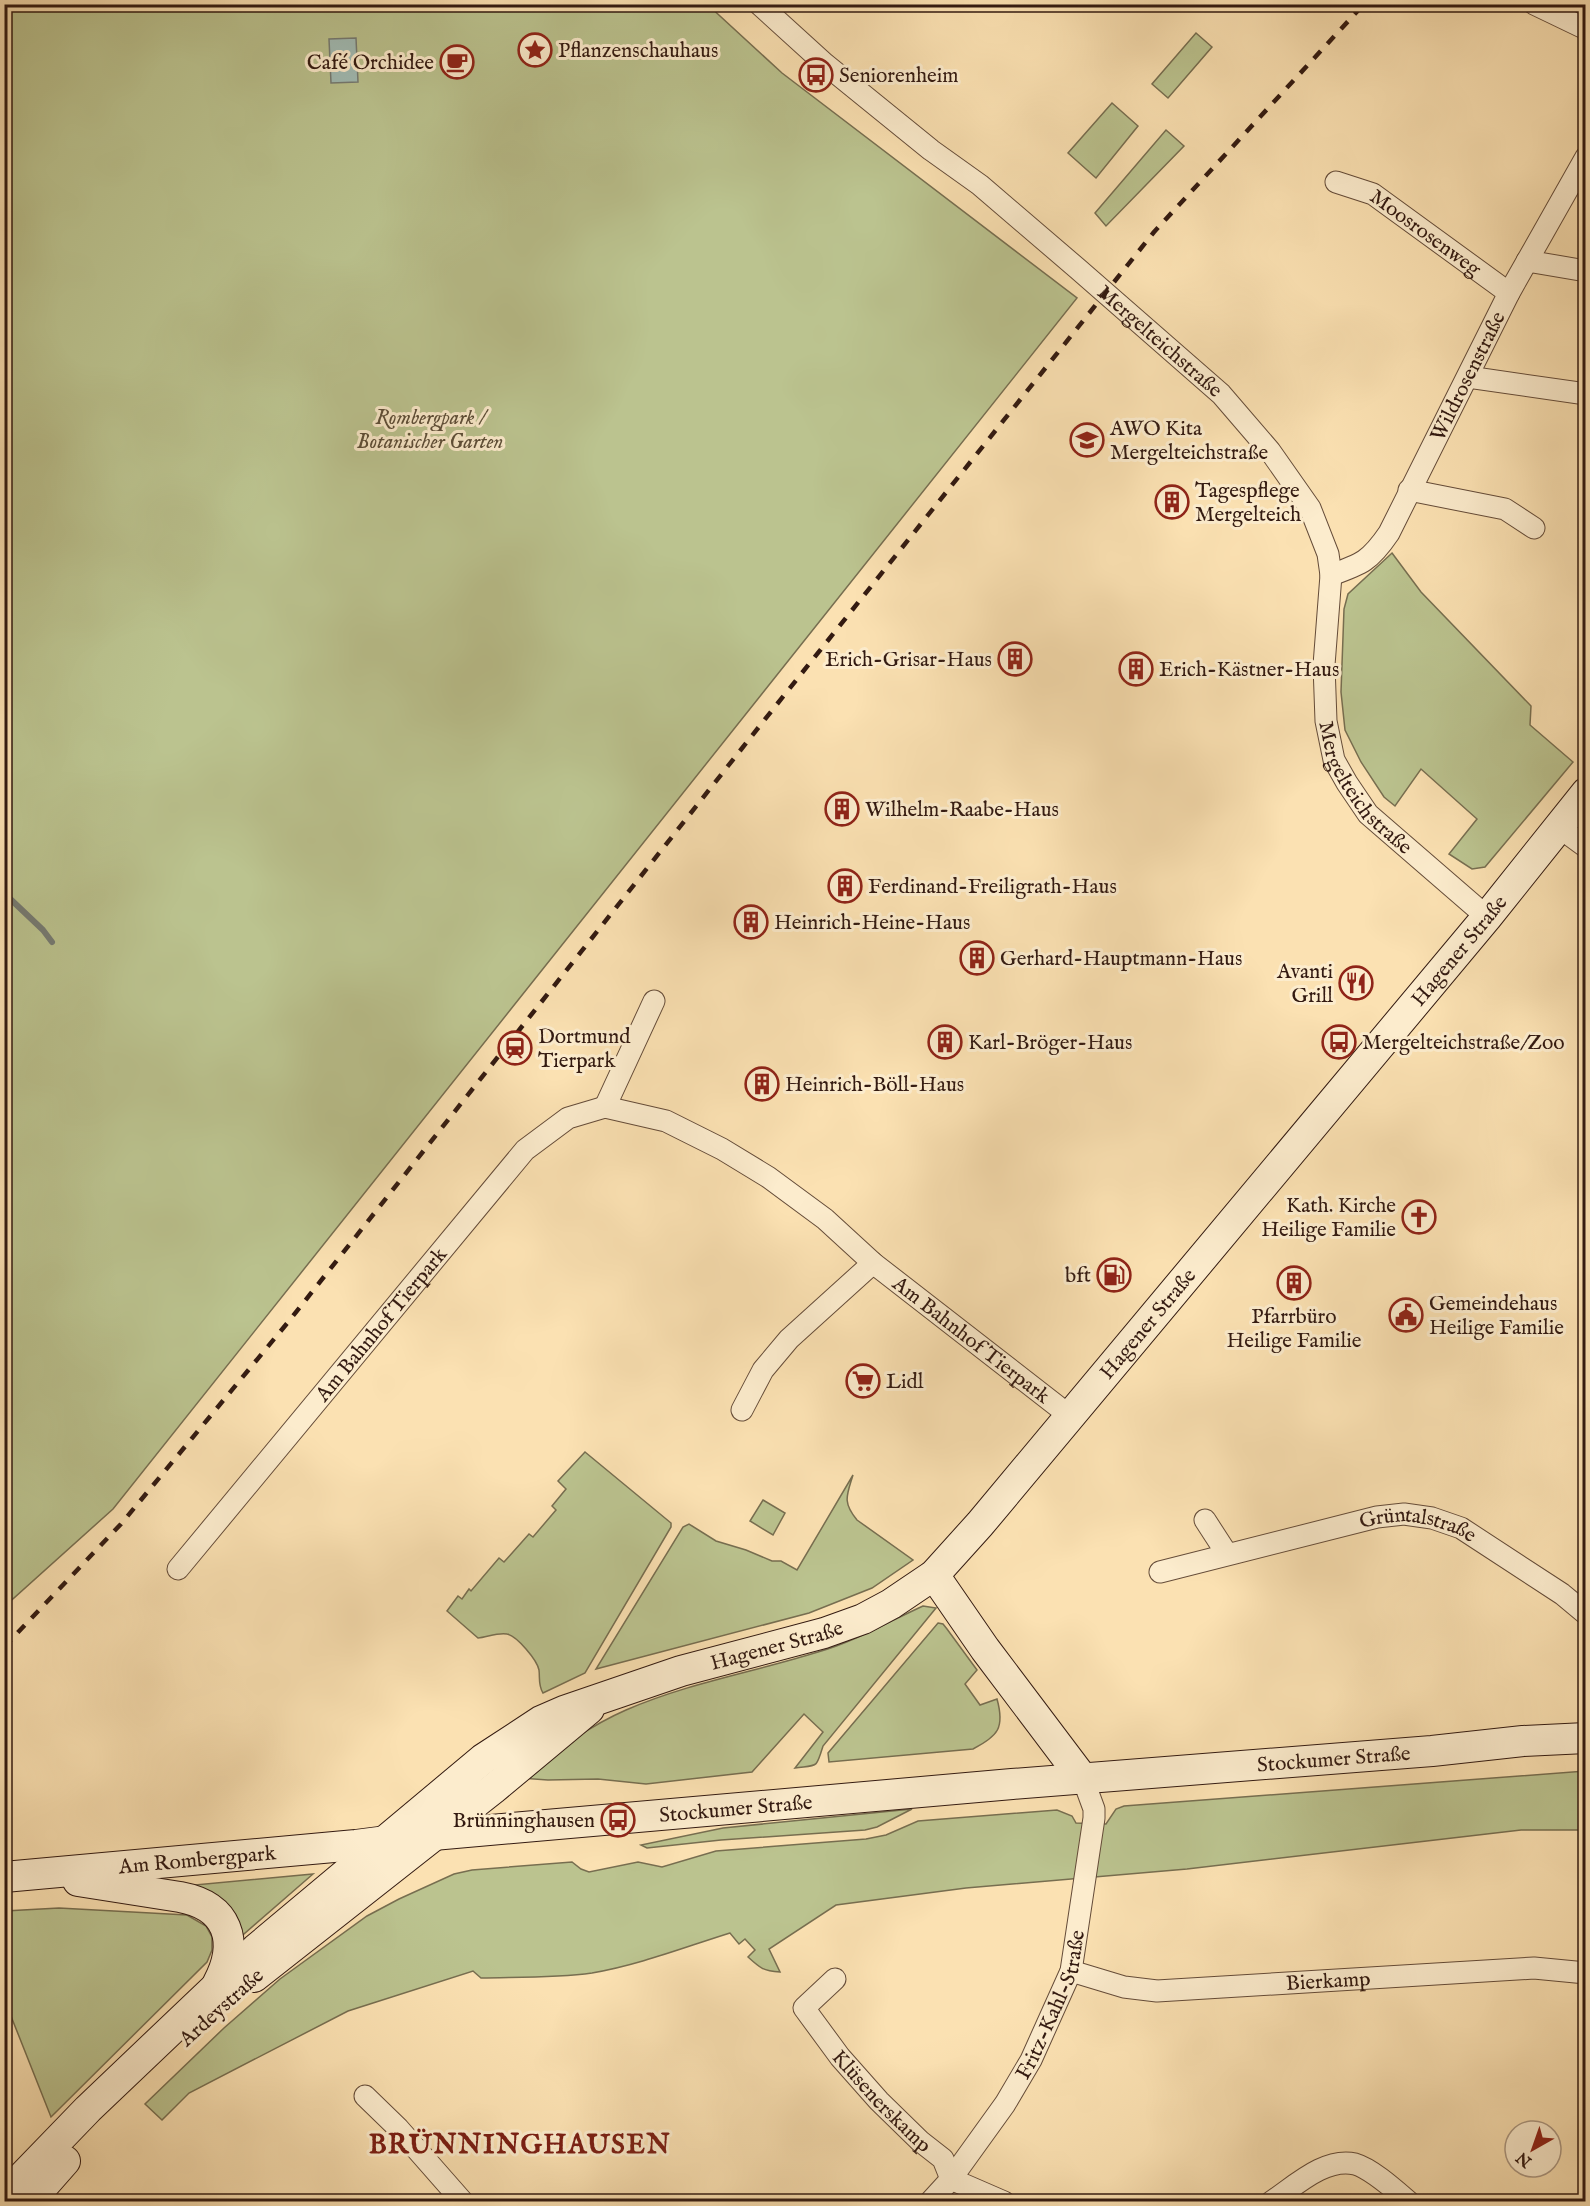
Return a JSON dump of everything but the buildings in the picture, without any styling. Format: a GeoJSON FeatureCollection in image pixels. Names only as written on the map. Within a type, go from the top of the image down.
{"type":"FeatureCollection","features":[{"type":"Feature","properties":{"kind":"main road","name":"Hagener Straße"},"geometry":{"type":"LineString","coordinates":[[388,1840],[473,1766],[541,1721],[681,1671],[824,1633],[863,1619],[891,1604],[934,1575],[980,1524],[1487,917],[1586,794]]}},
{"type":"Feature","properties":{"kind":"main road"},"geometry":{"type":"LineString","coordinates":[[934,1575],[985,1649],[1083,1779]]}},
{"type":"Feature","properties":{"kind":"main road","name":"Hagener Straße"},"geometry":{"type":"LineString","coordinates":[[433,1835],[576,1722],[600,1699]]}},
{"type":"Feature","properties":{"kind":"main road","name":"Stockumer Straße"},"geometry":{"type":"LineString","coordinates":[[388,1840],[1432,1751],[1523,1741],[1586,1738]]}},
{"type":"Feature","properties":{"kind":"main road","name":"Ardeystraße"},"geometry":{"type":"LineString","coordinates":[[28,2202],[102,2122],[210,2015],[269,1964],[433,1835]]}},
{"type":"Feature","properties":{"kind":"main road","name":"Ardeystraße"},"geometry":{"type":"LineString","coordinates":[[4,2196],[88,2109],[217,1984],[296,1914],[388,1840]]}},
{"type":"Feature","properties":{"kind":"main road","name":"Am Rombergpark"},"geometry":{"type":"LineString","coordinates":[[4,1877],[356,1845],[388,1840]]}},
{"type":"Feature","properties":{"kind":"main road","name":"Ardeystraße"},"geometry":{"type":"LineString","coordinates":[[43,1873],[105,1886],[196,1900],[209,1906],[221,1918],[228,1936],[229,1946],[225,1968],[217,1984]]}},
{"type":"Feature","properties":{"kind":"street","name":"Mergelteichstraße"},"geometry":{"type":"LineString","coordinates":[[759,4],[825,64],[932,150],[980,185],[1221,394],[1270,451],[1310,508],[1328,554],[1331,575],[1324,665],[1326,721],[1334,760],[1368,814],[1487,917]]}},
{"type":"Feature","properties":{"kind":"street"},"geometry":{"type":"LineString","coordinates":[[1534,4],[1586,29]]}},
{"type":"Feature","properties":{"kind":"street","name":"Wildrosenstraße"},"geometry":{"type":"LineString","coordinates":[[1331,575],[1360,565],[1377,552],[1389,533],[1509,293],[1586,157]]}},
{"type":"Feature","properties":{"kind":"street","name":"Moosrosenweg"},"geometry":{"type":"LineString","coordinates":[[1336,182],[1373,194],[1509,293]]}},
{"type":"Feature","properties":{"kind":"street"},"geometry":{"type":"LineString","coordinates":[[1527,261],[1586,271]]}},
{"type":"Feature","properties":{"kind":"street"},"geometry":{"type":"LineString","coordinates":[[1468,377],[1586,394]]}},
{"type":"Feature","properties":{"kind":"street"},"geometry":{"type":"LineString","coordinates":[[1409,490],[1505,509],[1534,528]]}},
{"type":"Feature","properties":{"kind":"street"},"geometry":{"type":"LineString","coordinates":[[1560,828],[1586,847]]}},
{"type":"Feature","properties":{"kind":"street"},"geometry":{"type":"LineString","coordinates":[[605,1107],[654,1001]]}},
{"type":"Feature","properties":{"kind":"street","name":"Am Bahnhof Tierpark"},"geometry":{"type":"LineString","coordinates":[[178,1569],[503,1173],[525,1150],[568,1118],[605,1107],[666,1121],[722,1149],[768,1177],[825,1219],[873,1263],[1070,1416]]}},
{"type":"Feature","properties":{"kind":"street","name":"Am Bahnhof Tierpark"},"geometry":{"type":"LineString","coordinates":[[742,1410],[763,1370],[789,1339],[873,1263]]}},
{"type":"Feature","properties":{"kind":"street","name":"Grüntalstraße"},"geometry":{"type":"LineString","coordinates":[[1160,1572],[1377,1517],[1404,1514],[1432,1518],[1461,1528],[1562,1594],[1586,1614]]}},
{"type":"Feature","properties":{"kind":"street"},"geometry":{"type":"LineString","coordinates":[[1205,1520],[1227,1554]]}},
{"type":"Feature","properties":{"kind":"street","name":"Fritz-Kahl-Straße"},"geometry":{"type":"LineString","coordinates":[[930,2202],[951,2179],[1005,2104],[1026,2068],[1071,1971],[1094,1818],[1094,1809],[1083,1779]]}},
{"type":"Feature","properties":{"kind":"street","name":"Bierkamp"},"geometry":{"type":"LineString","coordinates":[[1071,1971],[1124,1987],[1157,1991],[1534,1968],[1586,1973]]}},
{"type":"Feature","properties":{"kind":"street","name":"Klüsenerskamp"},"geometry":{"type":"LineString","coordinates":[[835,1979],[804,2008],[840,2057],[879,2101],[920,2141],[943,2159],[951,2179]]}},
{"type":"Feature","properties":{"kind":"street"},"geometry":{"type":"LineString","coordinates":[[365,2096],[398,2128],[463,2202]]}},
{"type":"Feature","properties":{"kind":"street"},"geometry":{"type":"LineString","coordinates":[[1271,2202],[1324,2168],[1339,2163],[1356,2164],[1386,2182],[1409,2202]]}},
{"type":"Feature","properties":{"kind":"street"},"geometry":{"type":"LineString","coordinates":[[951,2179],[1004,2202]]}},
{"type":"Feature","properties":{"kind":"green space","name":"Rombergpark / Botanischer Garten"},"geometry":{"type":"Polygon","coordinates":[[[5,5],[708,5],[782,73],[1077,298],[113,1509],[5,1606],[5,5]]]}},
{"type":"Feature","properties":{"kind":"green space"},"geometry":{"type":"Polygon","coordinates":[[[1196,33],[1212,47],[1168,98],[1152,84],[1196,33]]]}},
{"type":"Feature","properties":{"kind":"green space"},"geometry":{"type":"Polygon","coordinates":[[[1112,103],[1138,126],[1096,178],[1068,153],[1112,103]]]}},
{"type":"Feature","properties":{"kind":"green space"},"geometry":{"type":"Polygon","coordinates":[[[1166,130],[1184,146],[1106,226],[1095,213],[1166,130]]]}},
{"type":"Feature","properties":{"kind":"green space"},"geometry":{"type":"Polygon","coordinates":[[[1392,553],[1421,592],[1531,706],[1530,725],[1573,762],[1485,867],[1472,869],[1449,854],[1477,819],[1421,769],[1395,806],[1384,797],[1361,762],[1345,730],[1341,692],[1344,609],[1348,594],[1392,553]]]}},
{"type":"Feature","properties":{"kind":"green space"},"geometry":{"type":"Polygon","coordinates":[[[585,1452],[671,1523],[671,1527],[585,1673],[543,1693],[535,1660],[516,1639],[507,1634],[478,1638],[447,1611],[458,1596],[462,1599],[469,1589],[471,1591],[499,1558],[504,1562],[529,1534],[533,1537],[556,1510],[552,1506],[566,1489],[558,1481],[585,1452]]]}},
{"type":"Feature","properties":{"kind":"green space"},"geometry":{"type":"Polygon","coordinates":[[[853,1475],[847,1498],[852,1514],[913,1560],[872,1588],[809,1613],[596,1669],[683,1527],[689,1524],[716,1541],[772,1561],[781,1561],[797,1570],[853,1475]]]}},
{"type":"Feature","properties":{"kind":"green space"},"geometry":{"type":"Polygon","coordinates":[[[763,1500],[785,1513],[773,1535],[750,1521],[763,1500]]]}},
{"type":"Feature","properties":{"kind":"green space"},"geometry":{"type":"Polygon","coordinates":[[[923,1606],[936,1608],[823,1746],[819,1759],[812,1766],[795,1768],[823,1732],[804,1714],[752,1772],[646,1784],[598,1779],[519,1778],[584,1732],[626,1710],[673,1692],[832,1648],[923,1606]]]}},
{"type":"Feature","properties":{"kind":"green space"},"geometry":{"type":"Polygon","coordinates":[[[938,1623],[943,1624],[977,1670],[965,1684],[980,1705],[997,1699],[1000,1724],[994,1735],[973,1749],[829,1762],[828,1753],[938,1623]]]}},
{"type":"Feature","properties":{"kind":"green space"},"geometry":{"type":"Polygon","coordinates":[[[1585,1771],[1585,1830],[1521,1830],[1187,1869],[966,1888],[836,1905],[769,1949],[780,1972],[766,1970],[756,1964],[748,1957],[755,1950],[745,1939],[739,1944],[730,1933],[644,1961],[592,1973],[551,1977],[481,1978],[473,1971],[348,2011],[189,2093],[162,2120],[145,2104],[224,2028],[280,1979],[367,1916],[454,1874],[472,1870],[572,1862],[589,1872],[638,1862],[662,1867],[716,1851],[866,1839],[886,1835],[918,1821],[1057,1810],[1072,1816],[1076,1823],[1106,1824],[1116,1809],[1124,1806],[1585,1771]]]}},
{"type":"Feature","properties":{"kind":"green space"},"geometry":{"type":"Polygon","coordinates":[[[912,1809],[877,1827],[865,1830],[721,1840],[647,1848],[641,1845],[723,1828],[912,1809]]]}},
{"type":"Feature","properties":{"kind":"green space"},"geometry":{"type":"Polygon","coordinates":[[[313,1874],[237,1940],[173,1887],[313,1874]]]}},
{"type":"Feature","properties":{"kind":"green space"},"geometry":{"type":"Polygon","coordinates":[[[59,1908],[187,1915],[206,1926],[212,1937],[212,1950],[207,1962],[51,2117],[5,2001],[5,1911],[59,1908]]]}},
{"type":"Feature","properties":{"kind":"water"},"geometry":{"type":"Polygon","coordinates":[[[356,38],[358,82],[331,83],[329,39],[356,38]]]}},
{"type":"Feature","properties":{"kind":"waterway"},"geometry":{"type":"LineString","coordinates":[[4,893],[43,930],[52,942]]}},
{"type":"Feature","properties":{"kind":"railway"},"geometry":{"type":"LineString","coordinates":[[4,1647],[121,1524],[289,1321],[1154,232],[1364,4]]}},
{"type":"Feature","properties":{"kind":"place","name":"Pflanzenschauhaus"},"geometry":{"type":"Point","coordinates":[535,50]}},
{"type":"Feature","properties":{"kind":"place","name":"Café Orchidee"},"geometry":{"type":"Point","coordinates":[457,62]}},
{"type":"Feature","properties":{"kind":"place","name":"Seniorenheim"},"geometry":{"type":"Point","coordinates":[816,75]}},
{"type":"Feature","properties":{"kind":"place","name":"AWO Kita Mergelteichstraße"},"geometry":{"type":"Point","coordinates":[1087,440]}},
{"type":"Feature","properties":{"kind":"place","name":"Tagespflege Mergelteich"},"geometry":{"type":"Point","coordinates":[1172,502]}},
{"type":"Feature","properties":{"kind":"place","name":"Erich-Grisar-Haus"},"geometry":{"type":"Point","coordinates":[1015,659]}},
{"type":"Feature","properties":{"kind":"place","name":"Erich-Kästner-Haus"},"geometry":{"type":"Point","coordinates":[1136,669]}},
{"type":"Feature","properties":{"kind":"place","name":"Wilhelm-Raabe-Haus"},"geometry":{"type":"Point","coordinates":[842,809]}},
{"type":"Feature","properties":{"kind":"place","name":"Ferdinand-Freiligrath-Haus"},"geometry":{"type":"Point","coordinates":[845,886]}},
{"type":"Feature","properties":{"kind":"place","name":"Heinrich-Heine-Haus"},"geometry":{"type":"Point","coordinates":[751,922]}},
{"type":"Feature","properties":{"kind":"place","name":"Gerhard-Hauptmann-Haus"},"geometry":{"type":"Point","coordinates":[977,958]}},
{"type":"Feature","properties":{"kind":"place","name":"Avanti Grill"},"geometry":{"type":"Point","coordinates":[1356,983]}},
{"type":"Feature","properties":{"kind":"place","name":"Karl-Bröger-Haus"},"geometry":{"type":"Point","coordinates":[945,1042]}},
{"type":"Feature","properties":{"kind":"place","name":"Mergelteichstraße/Zoo"},"geometry":{"type":"Point","coordinates":[1339,1042]}},
{"type":"Feature","properties":{"kind":"place","name":"Dortmund Tierpark"},"geometry":{"type":"Point","coordinates":[515,1048]}},
{"type":"Feature","properties":{"kind":"place","name":"Heinrich-Böll-Haus"},"geometry":{"type":"Point","coordinates":[762,1084]}},
{"type":"Feature","properties":{"kind":"place","name":"Kath. Kirche Heilige Familie"},"geometry":{"type":"Point","coordinates":[1419,1217]}},
{"type":"Feature","properties":{"kind":"place","name":"bft"},"geometry":{"type":"Point","coordinates":[1114,1275]}},
{"type":"Feature","properties":{"kind":"place","name":"Pfarrbüro Heilige Familie"},"geometry":{"type":"Point","coordinates":[1294,1283]}},
{"type":"Feature","properties":{"kind":"place","name":"Gemeindehaus Heilige Familie"},"geometry":{"type":"Point","coordinates":[1406,1315]}},
{"type":"Feature","properties":{"kind":"place","name":"Lidl"},"geometry":{"type":"Point","coordinates":[863,1381]}},
{"type":"Feature","properties":{"kind":"place","name":"Brünninghausen"},"geometry":{"type":"Point","coordinates":[618,1820]}},
{"type":"Feature","properties":{"kind":"district","name":"BRÜNNINGHAUSEN"},"geometry":{"type":"Point","coordinates":[520,2144]}}]}
